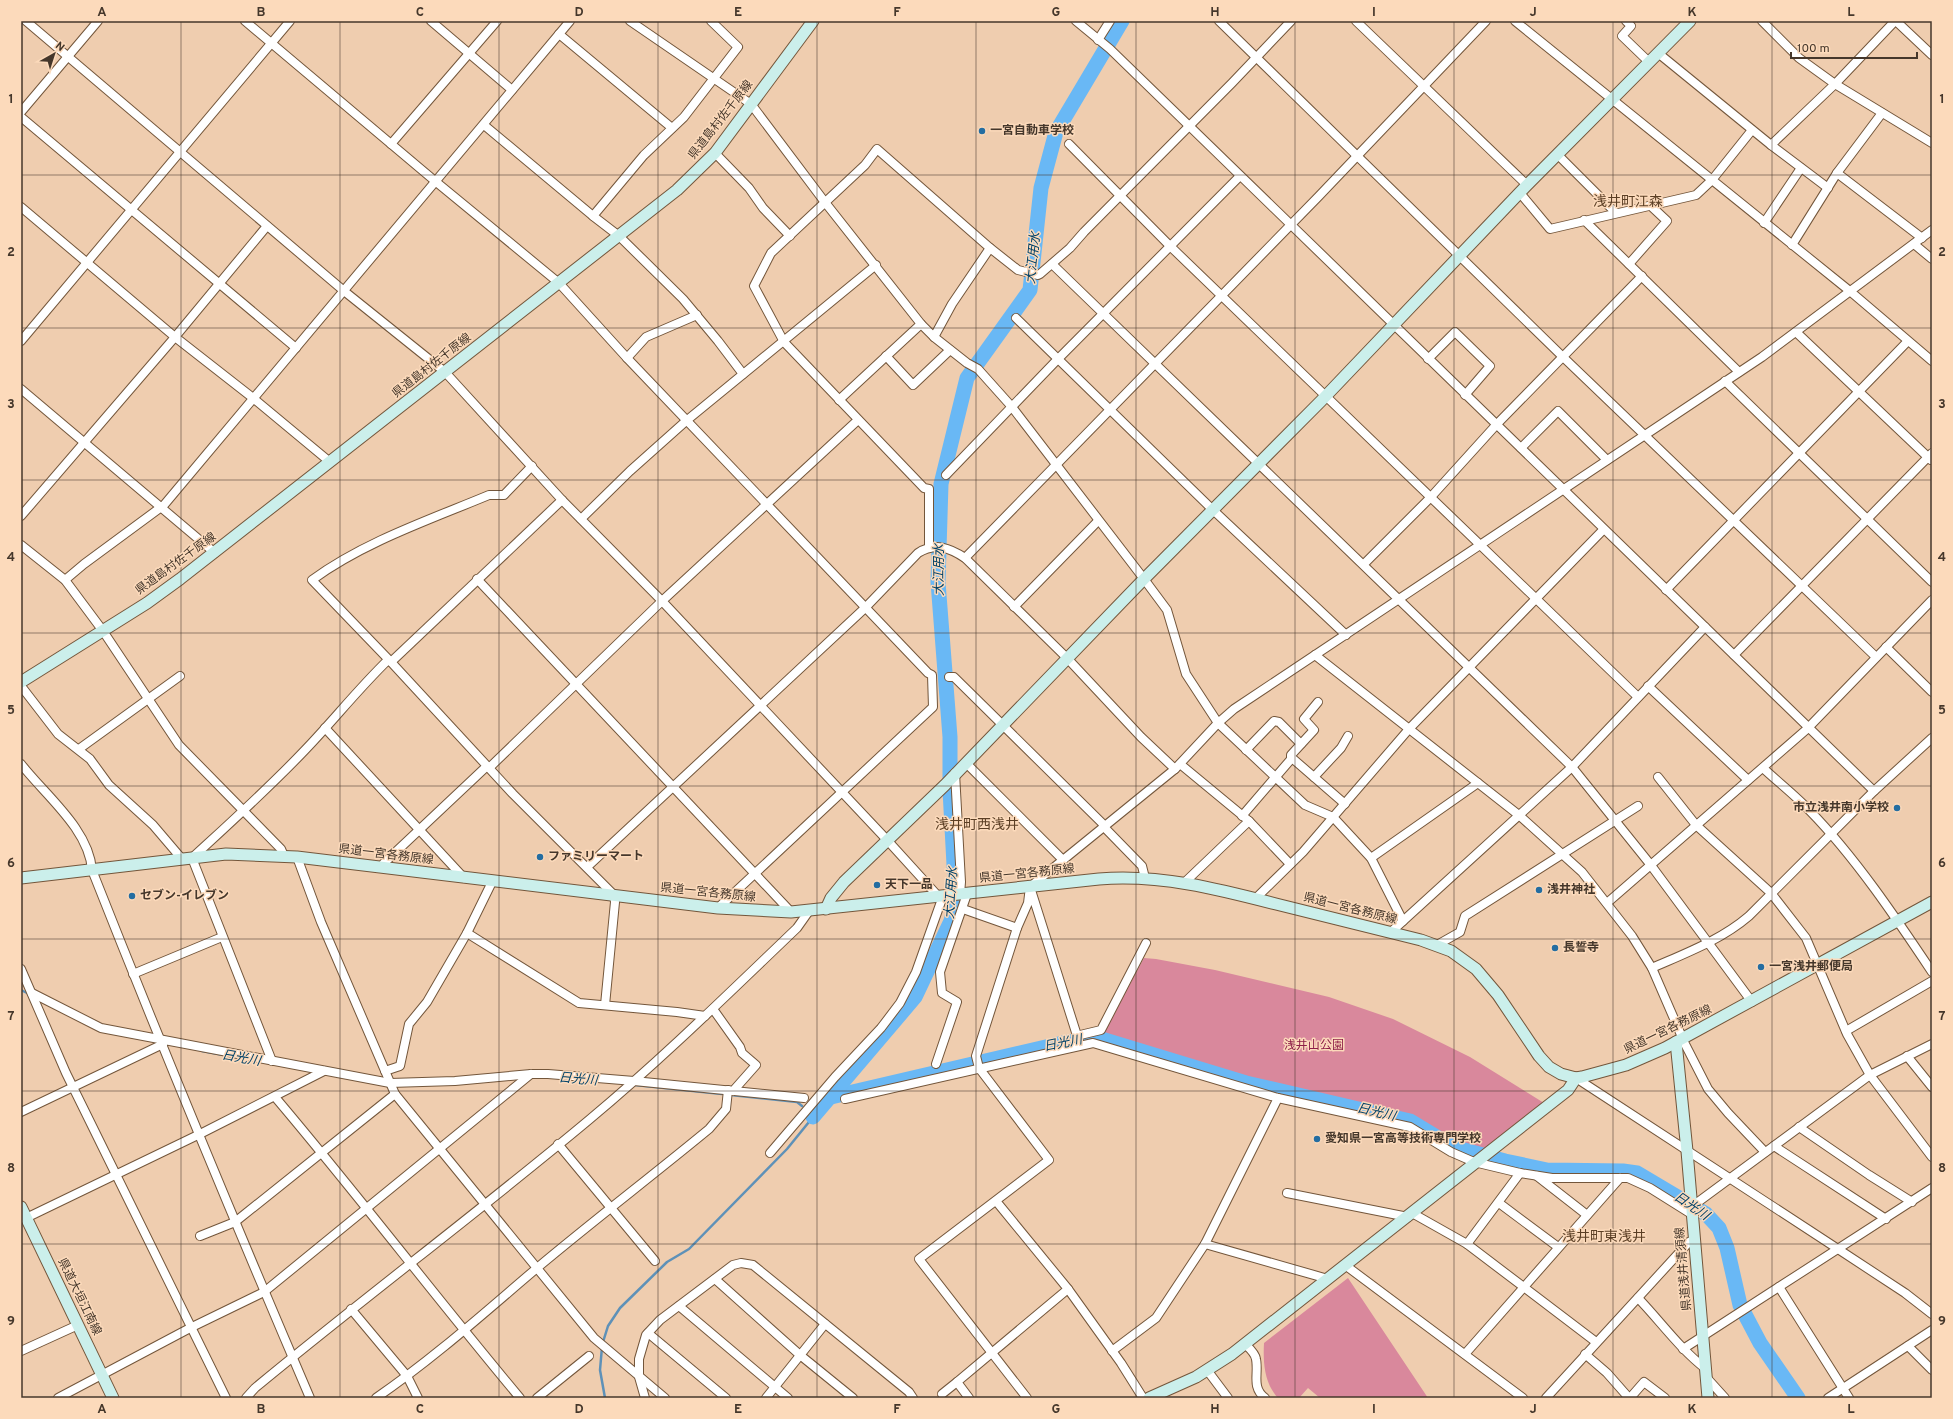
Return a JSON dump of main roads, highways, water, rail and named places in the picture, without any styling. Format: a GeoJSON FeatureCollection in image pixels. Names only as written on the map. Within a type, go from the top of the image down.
{"type":"FeatureCollection","features":[{"type":"Feature","properties":{"kind":"main road","name":"県道島村佐千原線"},"geometry":{"type":"LineString","coordinates":[[21,682],[152,599],[214,553],[690,179],[715,153],[813,21]]}},
{"type":"Feature","properties":{"kind":"main road"},"geometry":{"type":"LineString","coordinates":[[826,909],[831,898],[844,882],[945,786],[955,773],[1144,579],[1326,396],[1524,189],[1690,21]]}},
{"type":"Feature","properties":{"kind":"main road","name":"県道一宮各務原線"},"geometry":{"type":"LineString","coordinates":[[21,878],[226,854],[284,856],[718,908],[791,912],[1100,879],[1145,878],[1184,883],[1391,932],[1437,945],[1465,960],[1488,981],[1545,1063],[1561,1074],[1576,1078],[1626,1065],[1680,1039],[1752,1002],[1932,902]]}},
{"type":"Feature","properties":{"kind":"main road","name":"県道浅井清須線"},"geometry":{"type":"LineString","coordinates":[[1680,1039],[1687,1151],[1706,1373],[1706,1396]]}},
{"type":"Feature","properties":{"kind":"main road"},"geometry":{"type":"LineString","coordinates":[[1149,1398],[1207,1370],[1245,1344],[1410,1215],[1488,1151],[1568,1090],[1576,1078]]}},
{"type":"Feature","properties":{"kind":"main road","name":"県道大垣江南線"},"geometry":{"type":"LineString","coordinates":[[21,1207],[113,1398]]}},
{"type":"Feature","properties":{"kind":"waterway","name":"大江用水"},"geometry":{"type":"LineString","coordinates":[[813,1117],[915,997],[951,921],[954,909],[955,883],[950,790],[950,737],[938,582],[941,484],[967,378],[1030,290],[1041,188],[1056,132],[1122,21]]}},
{"type":"Feature","properties":{"kind":"waterway","name":"日光川"},"geometry":{"type":"LineString","coordinates":[[21,990],[29,994]]}},
{"type":"Feature","properties":{"kind":"waterway","name":"日光川"},"geometry":{"type":"LineString","coordinates":[[831,1097],[1063,1043],[1098,1038],[1246,1083],[1410,1121],[1453,1147],[1505,1161],[1547,1170],[1623,1171],[1637,1173],[1706,1214],[1719,1228],[1727,1248],[1740,1305],[1760,1343],[1798,1398]]}},
{"type":"Feature","properties":{"kind":"waterway","name":"日光川"},"geometry":{"type":"LineString","coordinates":[[202,1051],[250,1060]]}},
{"type":"Feature","properties":{"kind":"waterway","name":"日光川"},"geometry":{"type":"LineString","coordinates":[[635,1085],[722,1094]]}},
{"type":"Feature","properties":{"kind":"waterway","name":"日光川"},"geometry":{"type":"LineString","coordinates":[[731,1095],[797,1102],[802,1106]]}},
{"type":"Feature","properties":{"kind":"waterway"},"geometry":{"type":"LineString","coordinates":[[603,1342],[608,1326],[620,1308],[667,1262],[689,1249],[787,1149],[813,1117],[810,1114]]}},
{"type":"Feature","properties":{"kind":"waterway"},"geometry":{"type":"LineString","coordinates":[[602,1347],[600,1370],[605,1398]]}},
{"type":"Feature","properties":{"kind":"place","name":"一宮自動車学校"},"geometry":{"type":"Point","coordinates":[982,131]}},
{"type":"Feature","properties":{"kind":"place","name":"市立浅井南小学校"},"geometry":{"type":"Point","coordinates":[1897,808]}},
{"type":"Feature","properties":{"kind":"place","name":"ファミリーマート"},"geometry":{"type":"Point","coordinates":[540,857]}},
{"type":"Feature","properties":{"kind":"place","name":"天下一品"},"geometry":{"type":"Point","coordinates":[877,885]}},
{"type":"Feature","properties":{"kind":"place","name":"浅井神社"},"geometry":{"type":"Point","coordinates":[1539,890]}},
{"type":"Feature","properties":{"kind":"place","name":"セブン-イレブン"},"geometry":{"type":"Point","coordinates":[132,896]}},
{"type":"Feature","properties":{"kind":"place","name":"長誓寺"},"geometry":{"type":"Point","coordinates":[1555,948]}},
{"type":"Feature","properties":{"kind":"place","name":"一宮浅井郵便局"},"geometry":{"type":"Point","coordinates":[1761,967]}},
{"type":"Feature","properties":{"kind":"place","name":"愛知県一宮高等技術専門学校"},"geometry":{"type":"Point","coordinates":[1317,1139]}},
{"type":"Feature","properties":{"kind":"district","name":"浅井町江森"},"geometry":{"type":"Point","coordinates":[1628,202]}},
{"type":"Feature","properties":{"kind":"district","name":"浅井町西浅井"},"geometry":{"type":"Point","coordinates":[977,825]}},
{"type":"Feature","properties":{"kind":"district","name":"浅井町東浅井"},"geometry":{"type":"Point","coordinates":[1604,1237]}},
{"type":"Feature","properties":{"kind":"park label","name":"浅井山公園"},"geometry":{"type":"Point","coordinates":[1314,1046]}}]}
